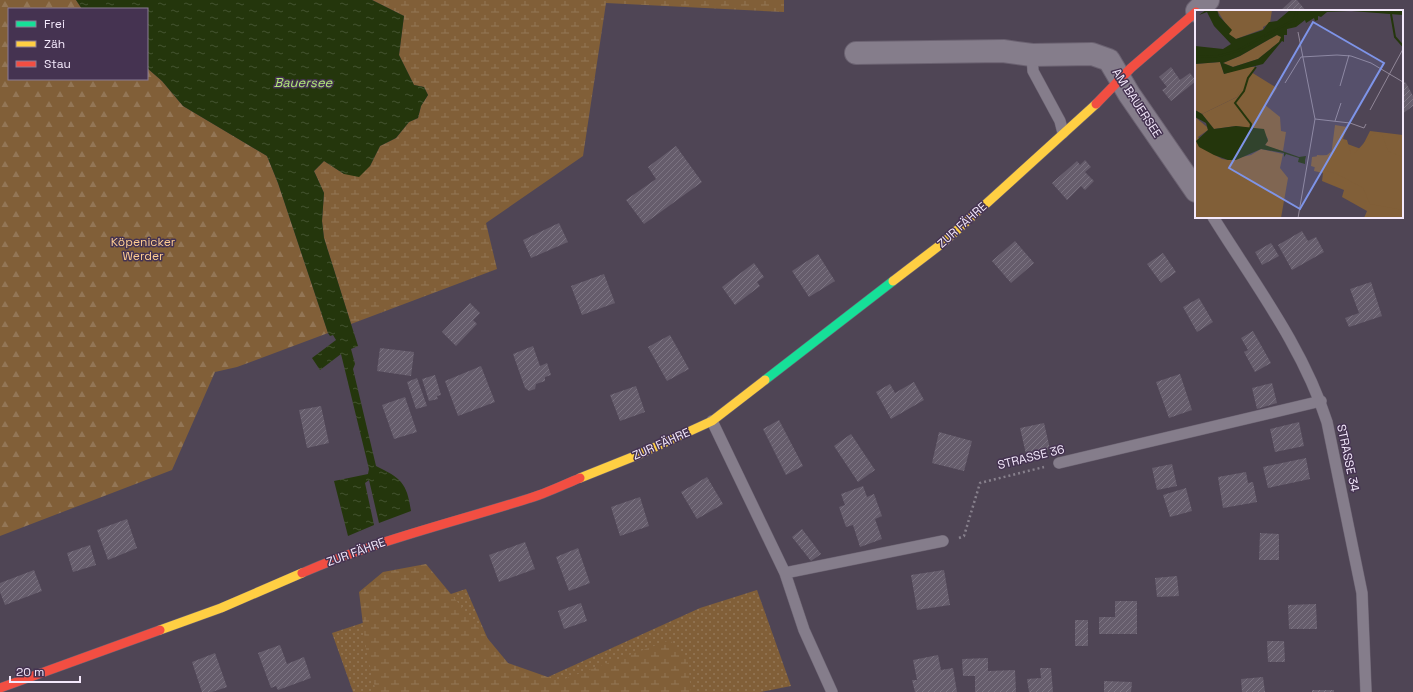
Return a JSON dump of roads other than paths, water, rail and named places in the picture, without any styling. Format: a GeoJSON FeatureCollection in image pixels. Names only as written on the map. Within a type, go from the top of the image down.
{"type":"FeatureCollection","features":[{"type":"Feature","properties":{"kind":"street","name":"ZUR FÄHRE"},"geometry":{"type":"LineString","coordinates":[[1197,10],[1208,0]]}},
{"type":"Feature","properties":{"kind":"street","name":"ZUR FÄHRE"},"geometry":{"type":"LineString","coordinates":[[0,688],[221,608],[341,557],[400,536],[528,499],[640,454],[712,421],[944,242],[1063,133],[1106,96],[1131,68],[1195,12]]}},
{"type":"Feature","properties":{"kind":"street","name":"AM BAUERSEE"},"geometry":{"type":"LineString","coordinates":[[856,53],[1003,51],[1032,55],[1092,54],[1109,60],[1129,94],[1195,190]]}},
{"type":"Feature","properties":{"kind":"lane"},"geometry":{"type":"LineString","coordinates":[[1032,55],[1033,70],[1060,121],[1063,133]]}},
{"type":"Feature","properties":{"kind":"lane","name":"STRASSE 34"},"geometry":{"type":"LineString","coordinates":[[1215,218],[1275,313],[1321,401],[1327,422],[1362,593],[1366,692]]}},
{"type":"Feature","properties":{"kind":"lane","name":"STRASSE 36"},"geometry":{"type":"LineString","coordinates":[[1059,463],[1321,401]]}},
{"type":"Feature","properties":{"kind":"lane"},"geometry":{"type":"LineString","coordinates":[[712,421],[785,573],[804,630],[832,692]]}},
{"type":"Feature","properties":{"kind":"lane"},"geometry":{"type":"LineString","coordinates":[[785,573],[943,542]]}},
{"type":"Feature","properties":{"kind":"water","name":"Bauersee"},"geometry":{"type":"Polygon","coordinates":[[[76,0],[372,0],[404,16],[399,55],[414,85],[424,87],[428,95],[421,106],[418,118],[409,122],[396,138],[380,146],[370,166],[359,177],[344,174],[324,161],[314,171],[324,193],[322,221],[324,238],[358,346],[351,349],[355,364],[353,369],[376,466],[391,474],[401,482],[405,488],[411,511],[379,523],[369,480],[365,483],[374,525],[348,536],[334,481],[368,474],[369,469],[341,354],[320,370],[312,358],[336,340],[333,335],[330,336],[328,333],[278,183],[267,156],[183,106],[162,81],[148,69],[148,8],[81,8],[76,0]]]}},
{"type":"Feature","properties":{"kind":"park label","name":"Köpenicker Werder"},"geometry":{"type":"Point","coordinates":[143,249]}}]}
